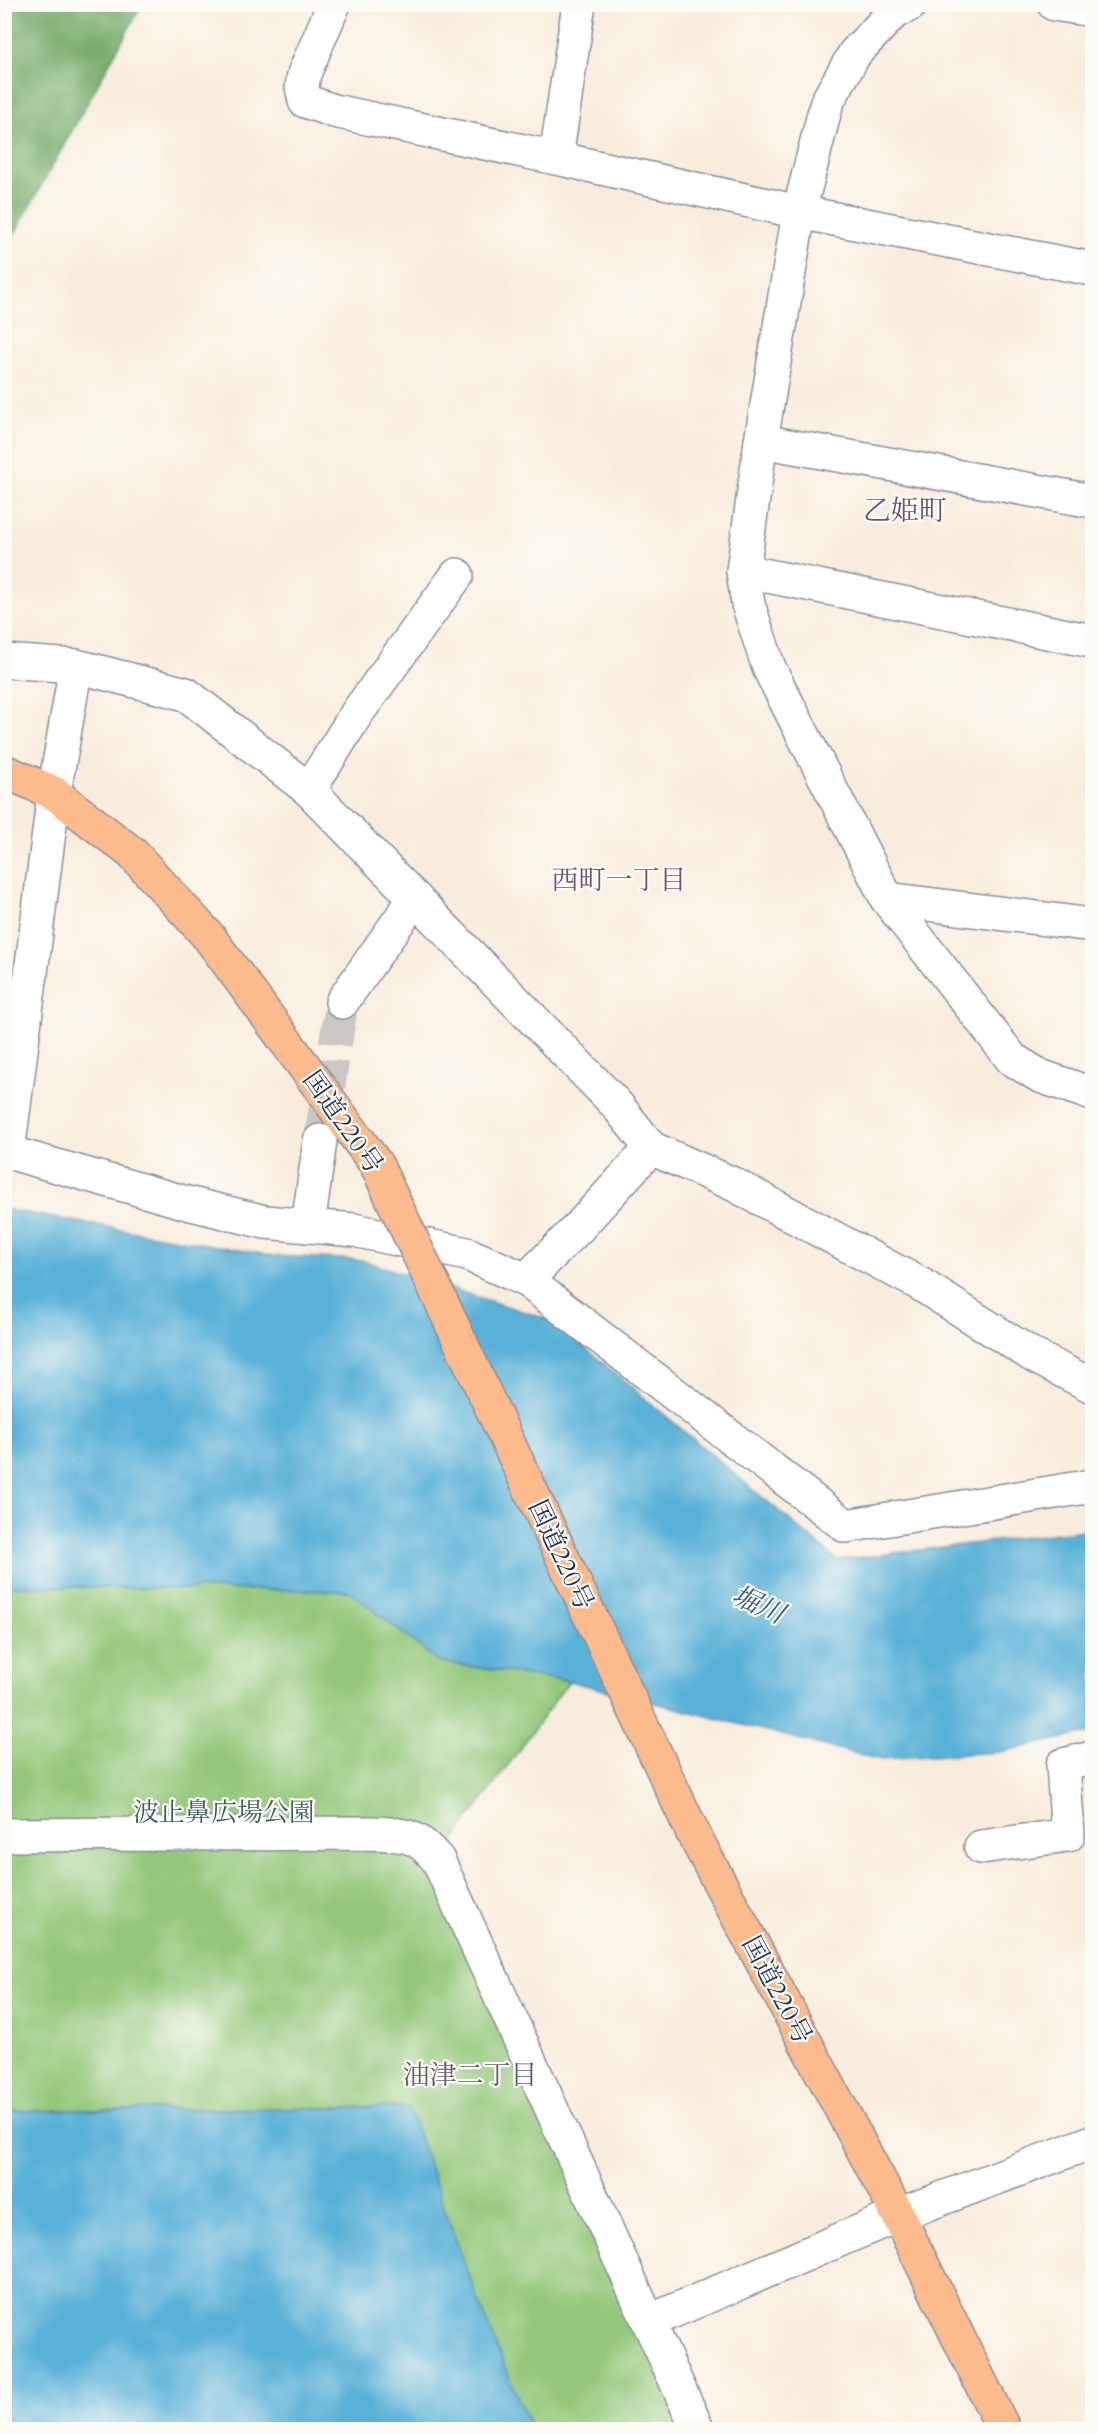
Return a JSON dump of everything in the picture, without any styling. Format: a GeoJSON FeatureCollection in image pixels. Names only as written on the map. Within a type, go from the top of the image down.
{"type":"FeatureCollection","features":[{"type":"Feature","properties":{"kind":"highway","name":"国道220号"},"geometry":{"type":"LineString","coordinates":[[4,771],[54,794],[132,853],[209,937],[376,1164],[693,1833],[898,2215],[1004,2430]]}},
{"type":"Feature","properties":{"kind":"street"},"geometry":{"type":"LineString","coordinates":[[334,4],[304,74],[302,87],[305,102],[334,111],[799,212],[1092,269]]}},
{"type":"Feature","properties":{"kind":"street"},"geometry":{"type":"LineString","coordinates":[[555,158],[579,4]]}},
{"type":"Feature","properties":{"kind":"street"},"geometry":{"type":"LineString","coordinates":[[911,4],[893,13],[855,53],[826,102],[799,212],[761,441],[743,571],[748,604],[769,668],[887,899],[1012,1059],[1040,1076],[1092,1094]]}},
{"type":"Feature","properties":{"kind":"street"},"geometry":{"type":"LineString","coordinates":[[1054,4],[1092,10]]}},
{"type":"Feature","properties":{"kind":"street"},"geometry":{"type":"LineString","coordinates":[[761,441],[1092,501]]}},
{"type":"Feature","properties":{"kind":"street"},"geometry":{"type":"LineString","coordinates":[[743,571],[1092,640]]}},
{"type":"Feature","properties":{"kind":"street"},"geometry":{"type":"LineString","coordinates":[[309,790],[357,712],[457,575]]}},
{"type":"Feature","properties":{"kind":"street"},"geometry":{"type":"LineString","coordinates":[[4,661],[76,666],[186,694],[309,790],[616,1104],[651,1148],[733,1184],[796,1217],[920,1284],[1026,1351],[1092,1386]]}},
{"type":"Feature","properties":{"kind":"street"},"geometry":{"type":"LineString","coordinates":[[76,666],[54,794],[6,1152],[187,1203],[265,1222],[354,1230],[468,1254],[526,1280],[846,1526],[1092,1486]]}},
{"type":"Feature","properties":{"kind":"street"},"geometry":{"type":"LineString","coordinates":[[342,1002],[415,898]]}},
{"type":"Feature","properties":{"kind":"street"},"geometry":{"type":"LineString","coordinates":[[887,899],[1092,925]]}},
{"type":"Feature","properties":{"kind":"street"},"geometry":{"type":"LineString","coordinates":[[308,1226],[320,1141]]}},
{"type":"Feature","properties":{"kind":"street"},"geometry":{"type":"LineString","coordinates":[[526,1280],[579,1227],[651,1148]]}},
{"type":"Feature","properties":{"kind":"street"},"geometry":{"type":"LineString","coordinates":[[981,1847],[1068,1835],[1063,1765],[1092,1758]]}},
{"type":"Feature","properties":{"kind":"street"},"geometry":{"type":"LineString","coordinates":[[4,1835],[372,1833],[406,1836],[426,1845],[438,1860],[698,2430]]}},
{"type":"Feature","properties":{"kind":"street"},"geometry":{"type":"LineString","coordinates":[[650,2321],[898,2215],[1092,2142]]}},
{"type":"Feature","properties":{"kind":"green space"},"geometry":{"type":"Polygon","coordinates":[[[4,5],[142,5],[5,251],[4,5]]]}},
{"type":"Feature","properties":{"kind":"green space","name":"波止鼻広場公園"},"geometry":{"type":"Polygon","coordinates":[[[5,1586],[349,1591],[439,1662],[569,1681],[439,1860],[698,2429],[532,2429],[482,2310],[408,2107],[5,2111],[5,1586]]]}},
{"type":"Feature","properties":{"kind":"water","name":"堀川"},"geometry":{"type":"Polygon","coordinates":[[[4,1209],[274,1256],[361,1260],[553,1321],[837,1560],[1092,1529],[1092,1732],[1000,1752],[877,1759],[569,1681],[439,1662],[349,1591],[5,1586],[4,1209]]]}},
{"type":"Feature","properties":{"kind":"water"},"geometry":{"type":"Polygon","coordinates":[[[408,2107],[482,2310],[532,2429],[5,2429],[5,2111],[408,2107]]]}},
{"type":"Feature","properties":{"kind":"tunnel"},"geometry":{"type":"LineString","coordinates":[[320,1141],[342,1002]]}},
{"type":"Feature","properties":{"kind":"district","name":"乙姫町"},"geometry":{"type":"Point","coordinates":[905,511]}},
{"type":"Feature","properties":{"kind":"district","name":"西町一丁目"},"geometry":{"type":"Point","coordinates":[619,880]}},
{"type":"Feature","properties":{"kind":"district","name":"油津二丁目"},"geometry":{"type":"Point","coordinates":[470,2075]}}]}
